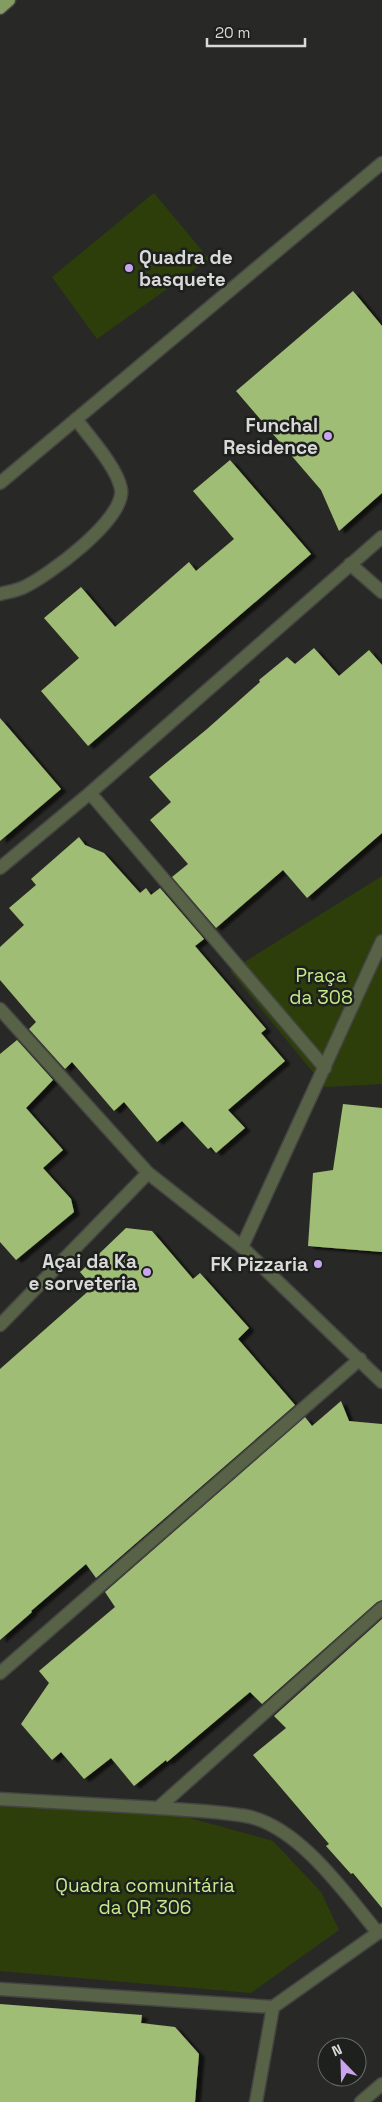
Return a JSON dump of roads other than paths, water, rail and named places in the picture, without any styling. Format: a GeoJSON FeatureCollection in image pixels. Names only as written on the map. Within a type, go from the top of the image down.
{"type":"FeatureCollection","features":[{"type":"Feature","properties":{"kind":"main road"},"geometry":{"type":"LineString","coordinates":[[0,8],[9,0]]}},
{"type":"Feature","properties":{"kind":"street"},"geometry":{"type":"LineString","coordinates":[[0,483],[382,163]]}},
{"type":"Feature","properties":{"kind":"street"},"geometry":{"type":"LineString","coordinates":[[0,594],[23,587],[60,562],[102,528],[119,506],[121,497],[116,476],[76,418]]}},
{"type":"Feature","properties":{"kind":"street"},"geometry":{"type":"LineString","coordinates":[[0,868],[90,793],[382,537]]}},
{"type":"Feature","properties":{"kind":"street"},"geometry":{"type":"LineString","coordinates":[[350,564],[382,592]]}},
{"type":"Feature","properties":{"kind":"street"},"geometry":{"type":"LineString","coordinates":[[90,793],[325,1068]]}},
{"type":"Feature","properties":{"kind":"street"},"geometry":{"type":"LineString","coordinates":[[242,1248],[382,941]]}},
{"type":"Feature","properties":{"kind":"street"},"geometry":{"type":"LineString","coordinates":[[0,1009],[148,1173],[242,1248],[382,1382]]}},
{"type":"Feature","properties":{"kind":"street"},"geometry":{"type":"LineString","coordinates":[[0,1324],[148,1173]]}},
{"type":"Feature","properties":{"kind":"street"},"geometry":{"type":"LineString","coordinates":[[0,1673],[360,1359]]}},
{"type":"Feature","properties":{"kind":"street"},"geometry":{"type":"LineString","coordinates":[[158,1808],[382,1608]]}},
{"type":"Feature","properties":{"kind":"street"},"geometry":{"type":"LineString","coordinates":[[0,1799],[158,1808],[247,1816],[275,1828],[300,1845],[330,1874],[380,1931],[273,2007],[0,1989]]}},
{"type":"Feature","properties":{"kind":"street"},"geometry":{"type":"LineString","coordinates":[[256,2102],[273,2007]]}},
{"type":"Feature","properties":{"kind":"street"},"geometry":{"type":"LineString","coordinates":[[361,2102],[382,2084]]}},
{"type":"Feature","properties":{"kind":"place","name":"Quadra de basquete"},"geometry":{"type":"Point","coordinates":[129,268]}},
{"type":"Feature","properties":{"kind":"place","name":"Funchal Residence"},"geometry":{"type":"Point","coordinates":[328,436]}},
{"type":"Feature","properties":{"kind":"place","name":"FK Pizzaria"},"geometry":{"type":"Point","coordinates":[318,1264]}},
{"type":"Feature","properties":{"kind":"place","name":"Açai da Ka e sorveteria"},"geometry":{"type":"Point","coordinates":[147,1272]}},
{"type":"Feature","properties":{"kind":"park label","name":"Praça da 308"},"geometry":{"type":"Point","coordinates":[321,986]}},
{"type":"Feature","properties":{"kind":"park label","name":"Quadra comunitária da QR 306"},"geometry":{"type":"Point","coordinates":[145,1896]}}]}
